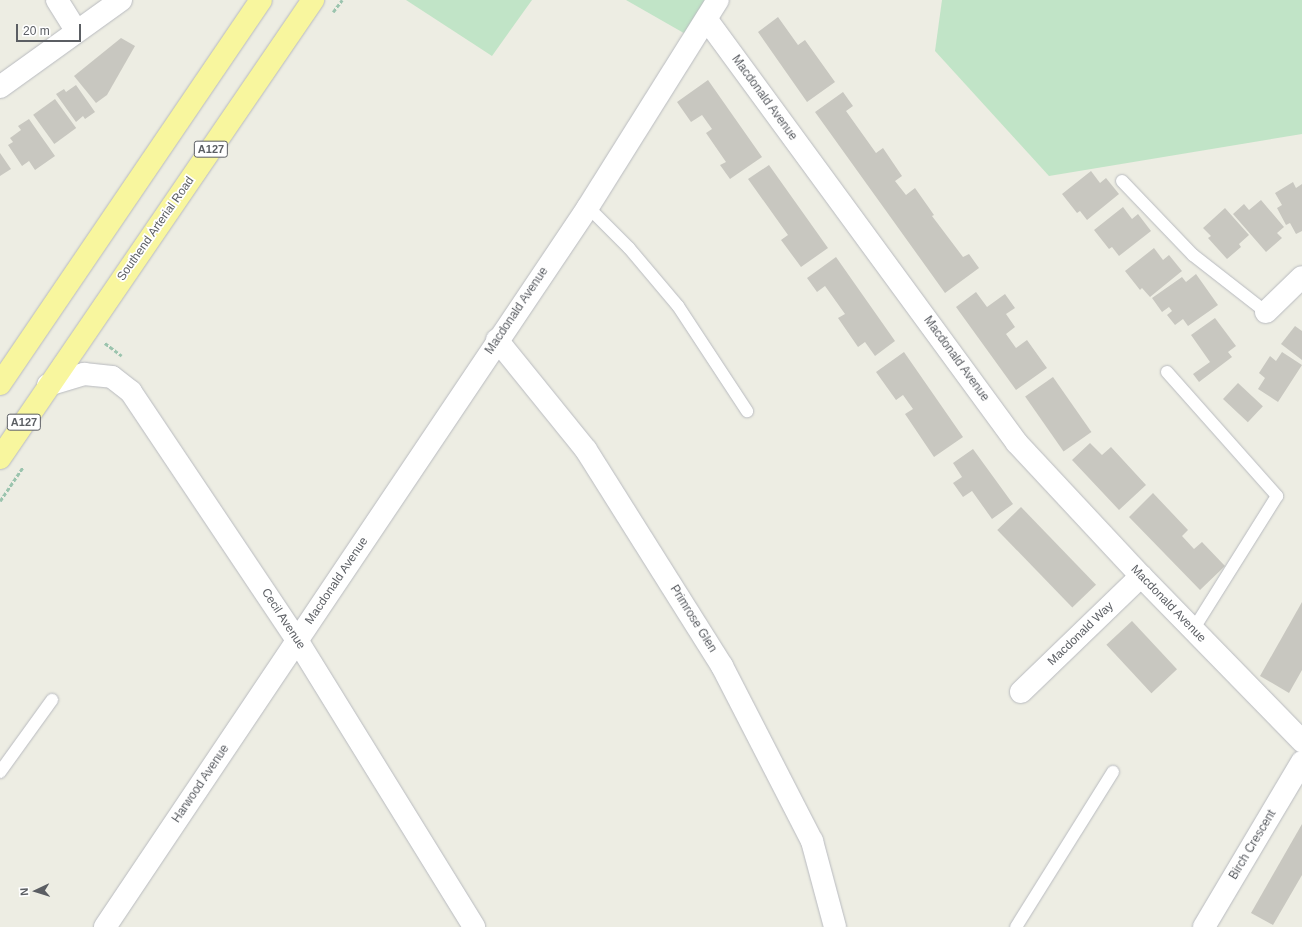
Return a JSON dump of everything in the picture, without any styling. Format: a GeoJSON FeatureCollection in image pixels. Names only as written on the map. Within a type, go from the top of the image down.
{"type":"FeatureCollection","features":[{"type":"Feature","properties":{"kind":"highway"},"geometry":{"type":"LineString","coordinates":[[0,384],[261,0]]}},
{"type":"Feature","properties":{"kind":"highway","name":"Southend Arterial Road"},"geometry":{"type":"LineString","coordinates":[[0,458],[48,385],[313,0]]}},
{"type":"Feature","properties":{"kind":"street"},"geometry":{"type":"LineString","coordinates":[[57,0],[76,31]]}},
{"type":"Feature","properties":{"kind":"street"},"geometry":{"type":"LineString","coordinates":[[0,87],[121,0]]}},
{"type":"Feature","properties":{"kind":"street"},"geometry":{"type":"LineString","coordinates":[[707,20],[718,0]]}},
{"type":"Feature","properties":{"kind":"street","name":"Macdonald Avenue"},"geometry":{"type":"LineString","coordinates":[[297,640],[497,340],[588,207],[707,20],[1017,443],[1141,576],[1302,741]]}},
{"type":"Feature","properties":{"kind":"street"},"geometry":{"type":"LineString","coordinates":[[1266,312],[1302,277]]}},
{"type":"Feature","properties":{"kind":"street","name":"Primrose Glen"},"geometry":{"type":"LineString","coordinates":[[497,340],[586,450],[722,666],[812,841],[835,927]]}},
{"type":"Feature","properties":{"kind":"street","name":"Cecil Avenue"},"geometry":{"type":"LineString","coordinates":[[48,385],[84,374],[112,378],[131,392],[297,640],[474,927]]}},
{"type":"Feature","properties":{"kind":"street","name":"Macdonald Way"},"geometry":{"type":"LineString","coordinates":[[1022,692],[1141,576]]}},
{"type":"Feature","properties":{"kind":"street","name":"Harwood Avenue"},"geometry":{"type":"LineString","coordinates":[[105,927],[297,640]]}},
{"type":"Feature","properties":{"kind":"street","name":"Birch Crescent"},"geometry":{"type":"LineString","coordinates":[[1204,927],[1302,762]]}},
{"type":"Feature","properties":{"kind":"lane"},"geometry":{"type":"LineString","coordinates":[[1122,181],[1193,256],[1266,312]]}},
{"type":"Feature","properties":{"kind":"lane"},"geometry":{"type":"LineString","coordinates":[[588,207],[629,248],[678,306],[747,411]]}},
{"type":"Feature","properties":{"kind":"lane"},"geometry":{"type":"LineString","coordinates":[[1167,372],[1277,496],[1193,630]]}},
{"type":"Feature","properties":{"kind":"lane"},"geometry":{"type":"LineString","coordinates":[[0,772],[52,700]]}},
{"type":"Feature","properties":{"kind":"lane"},"geometry":{"type":"LineString","coordinates":[[1016,927],[1113,772]]}},
{"type":"Feature","properties":{"kind":"green space"},"geometry":{"type":"Polygon","coordinates":[[[406,0],[532,0],[492,56],[406,0]]]}},
{"type":"Feature","properties":{"kind":"green space"},"geometry":{"type":"Polygon","coordinates":[[[626,0],[708,0],[689,36],[626,0]]]}},
{"type":"Feature","properties":{"kind":"green space"},"geometry":{"type":"Polygon","coordinates":[[[942,0],[1302,0],[1302,134],[1049,176],[935,51],[942,0]]]}},
{"type":"Feature","properties":{"kind":"building"},"geometry":{"type":"Polygon","coordinates":[[[778,17],[798,45],[805,40],[835,82],[807,102],[758,32],[778,17]]]}},
{"type":"Feature","properties":{"kind":"building"},"geometry":{"type":"Polygon","coordinates":[[[121,38],[135,46],[107,95],[96,103],[74,76],[121,38]]]}},
{"type":"Feature","properties":{"kind":"building"},"geometry":{"type":"Polygon","coordinates":[[[708,80],[762,157],[730,179],[720,165],[726,162],[706,133],[712,129],[702,115],[691,122],[677,102],[708,80]]]}},
{"type":"Feature","properties":{"kind":"building"},"geometry":{"type":"Polygon","coordinates":[[[76,85],[95,112],[85,119],[83,116],[76,122],[56,94],[64,89],[66,92],[76,85]]]}},
{"type":"Feature","properties":{"kind":"building"},"geometry":{"type":"Polygon","coordinates":[[[843,92],[853,106],[846,111],[876,153],[883,148],[902,176],[895,181],[906,195],[915,188],[934,215],[932,216],[963,257],[969,254],[979,268],[945,293],[815,112],[843,92]]]}},
{"type":"Feature","properties":{"kind":"building"},"geometry":{"type":"Polygon","coordinates":[[[55,99],[76,128],[54,144],[33,115],[55,99]]]}},
{"type":"Feature","properties":{"kind":"building"},"geometry":{"type":"Polygon","coordinates":[[[29,119],[55,156],[35,170],[29,161],[22,166],[8,145],[13,142],[10,138],[21,130],[18,126],[29,119]]]}},
{"type":"Feature","properties":{"kind":"building"},"geometry":{"type":"Polygon","coordinates":[[[0,153],[11,169],[0,176],[0,153]]]}},
{"type":"Feature","properties":{"kind":"building"},"geometry":{"type":"Polygon","coordinates":[[[769,165],[828,248],[801,267],[781,240],[788,235],[748,179],[769,165]]]}},
{"type":"Feature","properties":{"kind":"building"},"geometry":{"type":"Polygon","coordinates":[[[1091,171],[1100,183],[1106,178],[1119,194],[1087,220],[1080,211],[1077,213],[1062,194],[1091,171]]]}},
{"type":"Feature","properties":{"kind":"building"},"geometry":{"type":"Polygon","coordinates":[[[1293,182],[1296,188],[1302,184],[1302,231],[1296,234],[1290,223],[1286,225],[1277,208],[1282,205],[1275,193],[1293,182]]]}},
{"type":"Feature","properties":{"kind":"building"},"geometry":{"type":"Polygon","coordinates":[[[1261,200],[1284,227],[1277,233],[1282,238],[1266,252],[1233,214],[1244,204],[1249,210],[1261,200]]]}},
{"type":"Feature","properties":{"kind":"building"},"geometry":{"type":"Polygon","coordinates":[[[1123,207],[1132,219],[1138,214],[1151,231],[1119,256],[1112,247],[1109,249],[1094,230],[1123,207]]]}},
{"type":"Feature","properties":{"kind":"building"},"geometry":{"type":"Polygon","coordinates":[[[1225,208],[1249,235],[1239,244],[1241,247],[1227,259],[1208,238],[1211,236],[1203,228],[1225,208]]]}},
{"type":"Feature","properties":{"kind":"building"},"geometry":{"type":"Polygon","coordinates":[[[1154,248],[1163,260],[1169,255],[1182,271],[1150,297],[1142,288],[1140,290],[1125,271],[1154,248]]]}},
{"type":"Feature","properties":{"kind":"building"},"geometry":{"type":"Polygon","coordinates":[[[836,257],[895,341],[875,356],[865,342],[858,347],[838,318],[845,314],[825,286],[817,292],[807,278],[836,257]]]}},
{"type":"Feature","properties":{"kind":"building"},"geometry":{"type":"Polygon","coordinates":[[[1196,274],[1218,305],[1188,326],[1183,319],[1175,325],[1167,315],[1172,311],[1169,307],[1162,312],[1152,298],[1182,277],[1186,282],[1196,274]]]}},
{"type":"Feature","properties":{"kind":"building"},"geometry":{"type":"Polygon","coordinates":[[[976,292],[987,307],[1005,294],[1015,308],[1006,314],[1015,327],[1006,334],[1016,348],[1027,340],[1047,368],[1016,390],[956,307],[976,292]]]}},
{"type":"Feature","properties":{"kind":"building"},"geometry":{"type":"Polygon","coordinates":[[[1215,318],[1236,346],[1228,352],[1232,357],[1199,382],[1193,374],[1210,362],[1191,335],[1215,318]]]}},
{"type":"Feature","properties":{"kind":"building"},"geometry":{"type":"Polygon","coordinates":[[[1295,326],[1302,331],[1302,360],[1281,344],[1295,326]]]}},
{"type":"Feature","properties":{"kind":"building"},"geometry":{"type":"Polygon","coordinates":[[[904,352],[963,437],[934,457],[905,414],[913,409],[903,395],[896,400],[876,372],[904,352]]]}},
{"type":"Feature","properties":{"kind":"building"},"geometry":{"type":"Polygon","coordinates":[[[1282,352],[1302,365],[1278,402],[1258,389],[1265,378],[1259,373],[1270,356],[1276,361],[1282,352]]]}},
{"type":"Feature","properties":{"kind":"building"},"geometry":{"type":"Polygon","coordinates":[[[1053,377],[1091,432],[1064,451],[1025,397],[1053,377]]]}},
{"type":"Feature","properties":{"kind":"building"},"geometry":{"type":"Polygon","coordinates":[[[1238,383],[1263,406],[1248,422],[1223,399],[1238,383]]]}},
{"type":"Feature","properties":{"kind":"building"},"geometry":{"type":"Polygon","coordinates":[[[1090,443],[1102,455],[1111,447],[1146,485],[1119,510],[1072,460],[1090,443]]]}},
{"type":"Feature","properties":{"kind":"building"},"geometry":{"type":"Polygon","coordinates":[[[973,449],[1013,504],[992,519],[972,491],[963,497],[953,483],[962,477],[953,463],[973,449]]]}},
{"type":"Feature","properties":{"kind":"building"},"geometry":{"type":"Polygon","coordinates":[[[1153,493],[1188,530],[1182,536],[1194,549],[1202,542],[1225,566],[1200,590],[1129,517],[1153,493]]]}},
{"type":"Feature","properties":{"kind":"building"},"geometry":{"type":"Polygon","coordinates":[[[1021,507],[1096,585],[1072,608],[997,530],[1021,507]]]}},
{"type":"Feature","properties":{"kind":"building"},"geometry":{"type":"Polygon","coordinates":[[[1302,602],[1302,670],[1289,693],[1260,676],[1302,602]]]}},
{"type":"Feature","properties":{"kind":"building"},"geometry":{"type":"Polygon","coordinates":[[[1132,621],[1177,669],[1151,693],[1106,645],[1132,621]]]}},
{"type":"Feature","properties":{"kind":"building"},"geometry":{"type":"Polygon","coordinates":[[[1302,824],[1302,875],[1273,925],[1251,913],[1302,824]]]}}]}
